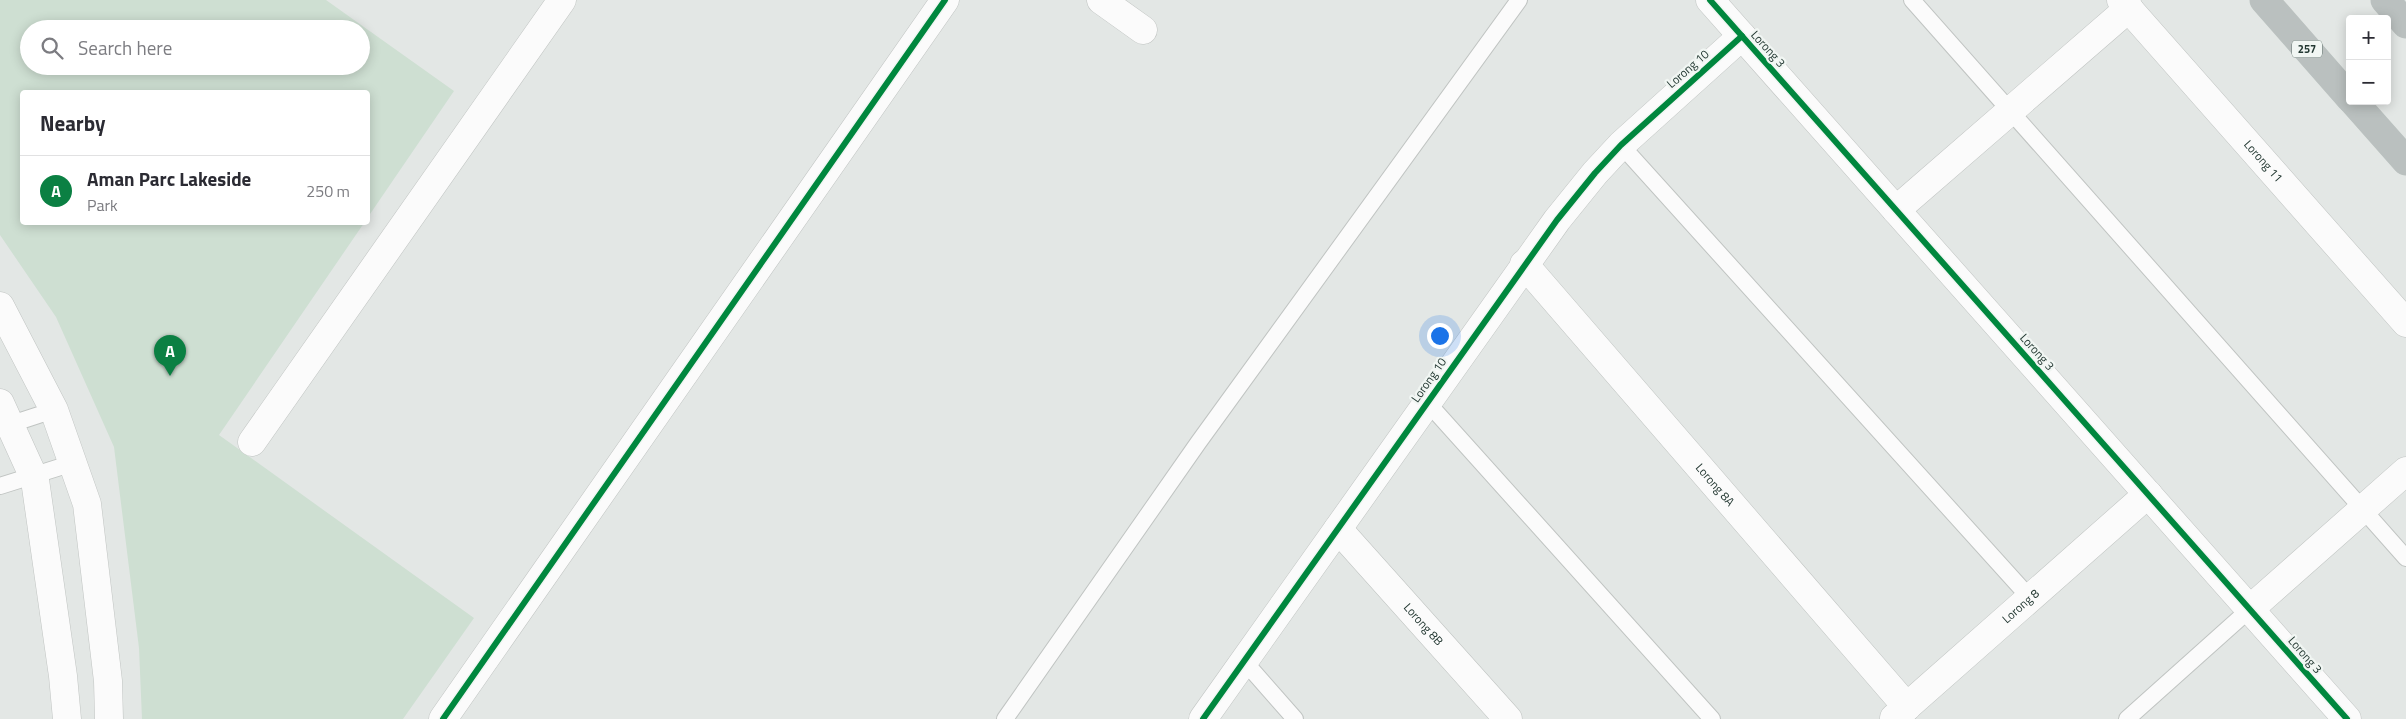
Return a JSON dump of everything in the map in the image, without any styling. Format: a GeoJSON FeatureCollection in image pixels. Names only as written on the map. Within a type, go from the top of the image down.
{"type":"FeatureCollection","features":[{"type":"Feature","properties":{"kind":"highway","name":"257"},"geometry":{"type":"LineString","coordinates":[[2264,0],[2346,93]]}},
{"type":"Feature","properties":{"kind":"highway"},"geometry":{"type":"LineString","coordinates":[[2385,0],[2406,24]]}},
{"type":"Feature","properties":{"kind":"highway"},"geometry":{"type":"LineString","coordinates":[[2357,105],[2406,161]]}},
{"type":"Feature","properties":{"kind":"street"},"geometry":{"type":"LineString","coordinates":[[252,442],[562,0]]}},
{"type":"Feature","properties":{"kind":"street"},"geometry":{"type":"LineString","coordinates":[[443,719],[945,0]]}},
{"type":"Feature","properties":{"kind":"street"},"geometry":{"type":"LineString","coordinates":[[1101,0],[1143,30]]}},
{"type":"Feature","properties":{"kind":"street","name":"Lorong 3"},"geometry":{"type":"LineString","coordinates":[[1710,0],[2346,719]]}},
{"type":"Feature","properties":{"kind":"street"},"geometry":{"type":"LineString","coordinates":[[1896,210],[2010,113],[2125,4]]}},
{"type":"Feature","properties":{"kind":"street","name":"Lorong 11"},"geometry":{"type":"LineString","coordinates":[[2125,4],[2406,323]]}},
{"type":"Feature","properties":{"kind":"street","name":"Lorong 10"},"geometry":{"type":"LineString","coordinates":[[1203,719],[1557,220],[1595,172],[1621,145],[1742,36]]}},
{"type":"Feature","properties":{"kind":"street","name":"Lorong 8A"},"geometry":{"type":"LineString","coordinates":[[1524,264],[1900,713]]}},
{"type":"Feature","properties":{"kind":"street"},"geometry":{"type":"LineString","coordinates":[[0,306],[54,410],[87,504],[108,681],[109,719]]}},
{"type":"Feature","properties":{"kind":"street"},"geometry":{"type":"LineString","coordinates":[[3,418],[33,475],[64,676],[67,719]]}},
{"type":"Feature","properties":{"kind":"street"},"geometry":{"type":"LineString","coordinates":[[2250,609],[2406,471]]}},
{"type":"Feature","properties":{"kind":"street","name":"Lorong 8"},"geometry":{"type":"LineString","coordinates":[[1900,713],[2148,494]]}},
{"type":"Feature","properties":{"kind":"street","name":"Lorong 8B"},"geometry":{"type":"LineString","coordinates":[[1338,529],[1508,719]]}},
{"type":"Feature","properties":{"kind":"lane"},"geometry":{"type":"LineString","coordinates":[[1005,719],[1198,443],[1519,0]]}},
{"type":"Feature","properties":{"kind":"lane"},"geometry":{"type":"LineString","coordinates":[[1912,0],[2010,113],[2406,558]]}},
{"type":"Feature","properties":{"kind":"lane"},"geometry":{"type":"LineString","coordinates":[[1621,145],[2030,598]]}},
{"type":"Feature","properties":{"kind":"lane"},"geometry":{"type":"LineString","coordinates":[[1427,402],[1712,719]]}},
{"type":"Feature","properties":{"kind":"lane"},"geometry":{"type":"LineString","coordinates":[[3,418],[54,410]]}},
{"type":"Feature","properties":{"kind":"lane"},"geometry":{"type":"LineString","coordinates":[[0,486],[73,463]]}},
{"type":"Feature","properties":{"kind":"lane"},"geometry":{"type":"LineString","coordinates":[[2126,719],[2250,609]]}},
{"type":"Feature","properties":{"kind":"lane"},"geometry":{"type":"LineString","coordinates":[[1244,661],[1295,719]]}},
{"type":"Feature","properties":{"kind":"green space"},"geometry":{"type":"Polygon","coordinates":[[[0,0],[326,0],[354,20],[20,20],[20,75],[370,75],[370,31],[454,91],[370,214],[370,90],[20,90],[20,225],[363,225],[219,435],[474,618],[403,719],[142,719],[139,648],[114,447],[56,317],[0,235],[0,0]]]}},
{"type":"Feature","properties":{"kind":"cycle path"},"geometry":{"type":"LineString","coordinates":[[443,719],[945,0]]}},
{"type":"Feature","properties":{"kind":"cycle path"},"geometry":{"type":"LineString","coordinates":[[1710,0],[2347,719]]}},
{"type":"Feature","properties":{"kind":"cycle path"},"geometry":{"type":"LineString","coordinates":[[1203,719],[1557,220],[1595,173],[1621,145],[1742,36]]}},
{"type":"Feature","properties":{"kind":"place","name":"Aman Parc Lakeside"},"geometry":{"type":"Point","coordinates":[170,376]}}]}
